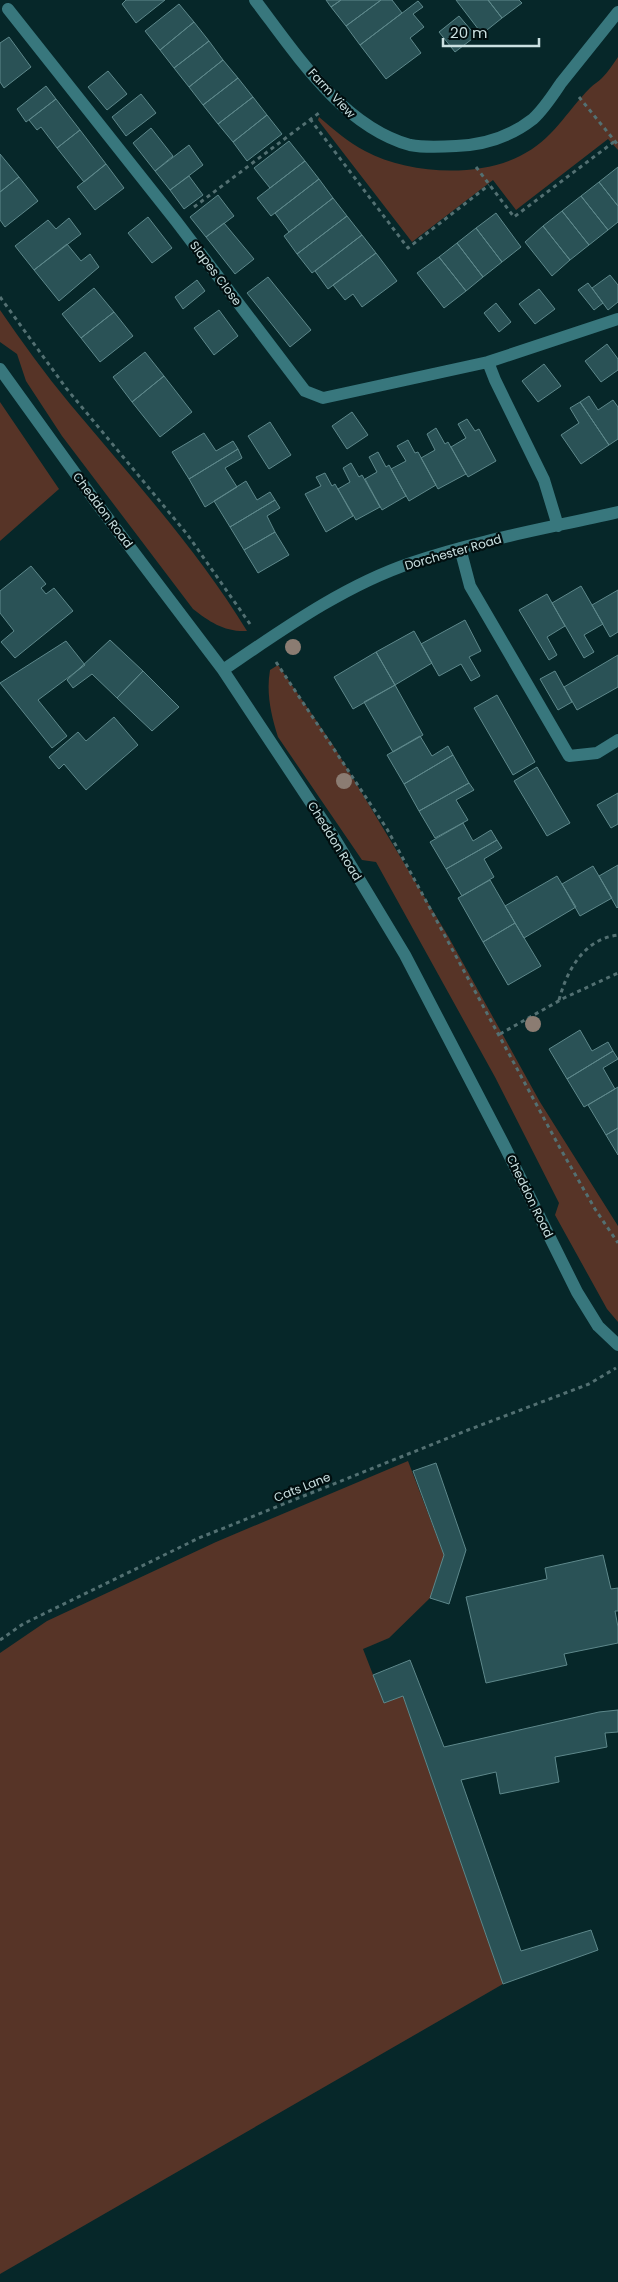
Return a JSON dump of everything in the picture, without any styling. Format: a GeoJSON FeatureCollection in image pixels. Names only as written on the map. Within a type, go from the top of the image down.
{"type":"FeatureCollection","features":[{"type":"Feature","properties":{"kind":"street","name":"Farm View"},"geometry":{"type":"LineString","coordinates":[[255,0],[293,50],[336,100],[358,120],[384,135],[412,145],[437,147],[461,146],[496,140],[514,132],[534,117],[618,12]]}},
{"type":"Feature","properties":{"kind":"street","name":"Slapes Close"},"geometry":{"type":"LineString","coordinates":[[8,9],[176,221],[305,391],[323,398],[488,362],[618,319]]}},
{"type":"Feature","properties":{"kind":"street"},"geometry":{"type":"LineString","coordinates":[[488,362],[544,480],[558,526]]}},
{"type":"Feature","properties":{"kind":"street","name":"Cheddon Road"},"geometry":{"type":"LineString","coordinates":[[0,369],[98,505],[223,670],[335,839],[405,955],[505,1147],[577,1292],[598,1326],[618,1345]]}},
{"type":"Feature","properties":{"kind":"street","name":"Dorchester Road"},"geometry":{"type":"LineString","coordinates":[[223,670],[345,592],[410,563],[460,548],[618,512]]}},
{"type":"Feature","properties":{"kind":"street"},"geometry":{"type":"LineString","coordinates":[[460,548],[470,586],[569,756],[597,753],[618,740]]}},
{"type":"Feature","properties":{"kind":"path"},"geometry":{"type":"LineString","coordinates":[[561,84],[583,100],[618,145]]}},
{"type":"Feature","properties":{"kind":"path"},"geometry":{"type":"LineString","coordinates":[[176,221],[336,100]]}},
{"type":"Feature","properties":{"kind":"path"},"geometry":{"type":"LineString","coordinates":[[310,119],[408,248],[489,185]]}},
{"type":"Feature","properties":{"kind":"path"},"geometry":{"type":"LineString","coordinates":[[461,146],[514,217],[615,141]]}},
{"type":"Feature","properties":{"kind":"path"},"geometry":{"type":"LineString","coordinates":[[559,1001],[564,980],[578,958],[595,943],[610,936],[618,935]]}},
{"type":"Feature","properties":{"kind":"path"},"geometry":{"type":"LineString","coordinates":[[618,973],[559,1001],[500,1034],[590,1200],[618,1243]]}},
{"type":"Feature","properties":{"kind":"path","name":"Cats Lane"},"geometry":{"type":"LineString","coordinates":[[0,1640],[23,1624],[199,1538],[589,1384],[612,1372],[618,1366]]}},
{"type":"Feature","properties":{"kind":"shaded area"},"geometry":{"type":"Polygon","coordinates":[[[618,57],[618,150],[608,139],[516,210],[493,180],[412,242],[318,120],[319,117],[347,140],[365,151],[401,165],[442,170],[484,168],[520,156],[541,142],[581,97],[604,76],[618,57]]]}},
{"type":"Feature","properties":{"kind":"shaded area"},"geometry":{"type":"Polygon","coordinates":[[[0,310],[61,393],[185,542],[228,601],[247,631],[224,628],[193,609],[62,436],[26,381],[17,354],[0,342],[0,310]]]}},
{"type":"Feature","properties":{"kind":"shaded area"},"geometry":{"type":"Polygon","coordinates":[[[0,402],[59,489],[0,541],[0,402]]]}},
{"type":"Feature","properties":{"kind":"shaded area"},"geometry":{"type":"Polygon","coordinates":[[[278,665],[333,745],[448,936],[540,1102],[618,1226],[618,1322],[607,1309],[555,1215],[559,1203],[495,1077],[376,862],[362,860],[278,737],[271,712],[269,679],[270,670],[278,665]]]}},
{"type":"Feature","properties":{"kind":"shaded area"},"geometry":{"type":"Polygon","coordinates":[[[408,1461],[444,1555],[430,1598],[389,1638],[363,1649],[384,1703],[403,1696],[503,1984],[0,2274],[0,1653],[47,1621],[216,1542],[408,1461]]]}},
{"type":"Feature","properties":{"kind":"building"},"geometry":{"type":"Polygon","coordinates":[[[126,0],[165,0],[136,23],[122,4],[126,0]]]}},
{"type":"Feature","properties":{"kind":"building"},"geometry":{"type":"Polygon","coordinates":[[[326,0],[341,0],[331,7],[326,0]]]}},
{"type":"Feature","properties":{"kind":"building"},"geometry":{"type":"Polygon","coordinates":[[[341,0],[381,0],[346,26],[331,7],[341,0]]]}},
{"type":"Feature","properties":{"kind":"building"},"geometry":{"type":"Polygon","coordinates":[[[381,0],[392,0],[402,13],[360,45],[346,26],[381,0]]]}},
{"type":"Feature","properties":{"kind":"building"},"geometry":{"type":"Polygon","coordinates":[[[456,0],[488,0],[502,18],[482,34],[456,0]]]}},
{"type":"Feature","properties":{"kind":"building"},"geometry":{"type":"Polygon","coordinates":[[[488,0],[519,0],[522,3],[502,18],[488,0]]]}},
{"type":"Feature","properties":{"kind":"building"},"geometry":{"type":"Polygon","coordinates":[[[418,1],[423,7],[413,14],[424,27],[410,38],[421,53],[386,79],[360,45],[418,1]]]}},
{"type":"Feature","properties":{"kind":"building"},"geometry":{"type":"Polygon","coordinates":[[[179,4],[194,22],[160,50],[145,31],[179,4]]]}},
{"type":"Feature","properties":{"kind":"building"},"geometry":{"type":"Polygon","coordinates":[[[459,16],[476,36],[455,52],[439,32],[459,16]]]}},
{"type":"Feature","properties":{"kind":"building"},"geometry":{"type":"Polygon","coordinates":[[[194,22],[209,41],[174,68],[160,50],[194,22]]]}},
{"type":"Feature","properties":{"kind":"building"},"geometry":{"type":"Polygon","coordinates":[[[9,37],[31,67],[4,88],[0,82],[0,43],[9,37]]]}},
{"type":"Feature","properties":{"kind":"building"},"geometry":{"type":"Polygon","coordinates":[[[209,41],[223,60],[189,87],[174,68],[209,41]]]}},
{"type":"Feature","properties":{"kind":"building"},"geometry":{"type":"Polygon","coordinates":[[[223,60],[238,78],[203,105],[189,87],[223,60]]]}},
{"type":"Feature","properties":{"kind":"building"},"geometry":{"type":"Polygon","coordinates":[[[108,71],[127,94],[107,110],[88,87],[108,71]]]}},
{"type":"Feature","properties":{"kind":"building"},"geometry":{"type":"Polygon","coordinates":[[[238,78],[253,97],[218,124],[203,105],[238,78]]]}},
{"type":"Feature","properties":{"kind":"building"},"geometry":{"type":"Polygon","coordinates":[[[46,86],[56,99],[26,122],[17,109],[46,86]]]}},
{"type":"Feature","properties":{"kind":"building"},"geometry":{"type":"Polygon","coordinates":[[[141,94],[156,113],[126,136],[112,117],[141,94]]]}},
{"type":"Feature","properties":{"kind":"building"},"geometry":{"type":"Polygon","coordinates":[[[253,97],[267,115],[233,142],[218,124],[253,97]]]}},
{"type":"Feature","properties":{"kind":"building"},"geometry":{"type":"Polygon","coordinates":[[[56,99],[80,130],[57,148],[41,127],[37,130],[29,120],[56,99]]]}},
{"type":"Feature","properties":{"kind":"building"},"geometry":{"type":"Polygon","coordinates":[[[267,115],[282,134],[247,161],[233,142],[267,115]]]}},
{"type":"Feature","properties":{"kind":"building"},"geometry":{"type":"Polygon","coordinates":[[[151,128],[173,156],[155,171],[133,143],[151,128]]]}},
{"type":"Feature","properties":{"kind":"building"},"geometry":{"type":"Polygon","coordinates":[[[80,130],[106,164],[84,182],[57,148],[80,130]]]}},
{"type":"Feature","properties":{"kind":"building"},"geometry":{"type":"Polygon","coordinates":[[[289,141],[305,161],[270,188],[254,168],[289,141]]]}},
{"type":"Feature","properties":{"kind":"building"},"geometry":{"type":"Polygon","coordinates":[[[189,145],[203,165],[170,190],[155,171],[189,145]]]}},
{"type":"Feature","properties":{"kind":"building"},"geometry":{"type":"Polygon","coordinates":[[[0,154],[19,177],[0,192],[0,154]]]}},
{"type":"Feature","properties":{"kind":"building"},"geometry":{"type":"Polygon","coordinates":[[[305,161],[319,179],[271,216],[257,198],[305,161]]]}},
{"type":"Feature","properties":{"kind":"building"},"geometry":{"type":"Polygon","coordinates":[[[106,164],[124,188],[95,210],[77,187],[106,164]]]}},
{"type":"Feature","properties":{"kind":"building"},"geometry":{"type":"Polygon","coordinates":[[[618,167],[618,206],[599,182],[618,167]]]}},
{"type":"Feature","properties":{"kind":"building"},"geometry":{"type":"Polygon","coordinates":[[[189,176],[203,195],[184,209],[170,190],[189,176]]]}},
{"type":"Feature","properties":{"kind":"building"},"geometry":{"type":"Polygon","coordinates":[[[19,177],[38,201],[5,227],[0,220],[0,192],[19,177]]]}},
{"type":"Feature","properties":{"kind":"building"},"geometry":{"type":"Polygon","coordinates":[[[319,179],[333,198],[289,232],[275,213],[319,179]]]}},
{"type":"Feature","properties":{"kind":"building"},"geometry":{"type":"Polygon","coordinates":[[[599,182],[618,206],[618,222],[608,230],[581,196],[599,182]]]}},
{"type":"Feature","properties":{"kind":"building"},"geometry":{"type":"Polygon","coordinates":[[[218,195],[234,216],[206,237],[190,217],[218,195]]]}},
{"type":"Feature","properties":{"kind":"building"},"geometry":{"type":"Polygon","coordinates":[[[581,196],[608,230],[589,245],[562,211],[581,196]]]}},
{"type":"Feature","properties":{"kind":"building"},"geometry":{"type":"Polygon","coordinates":[[[333,198],[347,216],[297,254],[284,236],[333,198]]]}},
{"type":"Feature","properties":{"kind":"building"},"geometry":{"type":"Polygon","coordinates":[[[562,211],[589,245],[570,260],[543,226],[562,211]]]}},
{"type":"Feature","properties":{"kind":"building"},"geometry":{"type":"Polygon","coordinates":[[[496,213],[521,247],[502,262],[476,228],[496,213]]]}},
{"type":"Feature","properties":{"kind":"building"},"geometry":{"type":"Polygon","coordinates":[[[347,216],[362,235],[312,273],[297,254],[347,216]]]}},
{"type":"Feature","properties":{"kind":"building"},"geometry":{"type":"Polygon","coordinates":[[[148,217],[172,248],[152,263],[128,233],[148,217]]]}},
{"type":"Feature","properties":{"kind":"building"},"geometry":{"type":"Polygon","coordinates":[[[69,218],[81,234],[34,270],[15,246],[48,220],[56,229],[69,218]]]}},
{"type":"Feature","properties":{"kind":"building"},"geometry":{"type":"Polygon","coordinates":[[[224,223],[254,259],[235,274],[206,237],[224,223]]]}},
{"type":"Feature","properties":{"kind":"building"},"geometry":{"type":"Polygon","coordinates":[[[543,226],[570,260],[552,276],[525,242],[543,226]]]}},
{"type":"Feature","properties":{"kind":"building"},"geometry":{"type":"Polygon","coordinates":[[[476,228],[502,262],[483,277],[457,243],[476,228]]]}},
{"type":"Feature","properties":{"kind":"building"},"geometry":{"type":"Polygon","coordinates":[[[362,235],[376,253],[328,289],[315,271],[362,235]]]}},
{"type":"Feature","properties":{"kind":"building"},"geometry":{"type":"Polygon","coordinates":[[[457,243],[483,277],[466,291],[439,257],[457,243]]]}},
{"type":"Feature","properties":{"kind":"building"},"geometry":{"type":"Polygon","coordinates":[[[67,244],[81,261],[90,254],[99,267],[59,301],[34,270],[67,244]]]}},
{"type":"Feature","properties":{"kind":"building"},"geometry":{"type":"Polygon","coordinates":[[[376,253],[397,281],[362,307],[353,294],[345,300],[333,285],[376,253]]]}},
{"type":"Feature","properties":{"kind":"building"},"geometry":{"type":"Polygon","coordinates":[[[439,257],[466,291],[444,308],[417,273],[439,257]]]}},
{"type":"Feature","properties":{"kind":"building"},"geometry":{"type":"Polygon","coordinates":[[[610,275],[618,285],[618,302],[608,310],[592,288],[610,275]]]}},
{"type":"Feature","properties":{"kind":"building"},"geometry":{"type":"Polygon","coordinates":[[[268,277],[311,330],[290,347],[247,293],[268,277]]]}},
{"type":"Feature","properties":{"kind":"building"},"geometry":{"type":"Polygon","coordinates":[[[197,280],[205,291],[183,309],[175,297],[197,280]]]}},
{"type":"Feature","properties":{"kind":"building"},"geometry":{"type":"Polygon","coordinates":[[[588,283],[603,303],[594,310],[578,290],[588,283]]]}},
{"type":"Feature","properties":{"kind":"building"},"geometry":{"type":"Polygon","coordinates":[[[94,288],[114,312],[81,338],[62,314],[94,288]]]}},
{"type":"Feature","properties":{"kind":"building"},"geometry":{"type":"Polygon","coordinates":[[[539,289],[555,309],[535,324],[519,304],[539,289]]]}},
{"type":"Feature","properties":{"kind":"building"},"geometry":{"type":"Polygon","coordinates":[[[496,303],[511,322],[499,332],[484,313],[496,303]]]}},
{"type":"Feature","properties":{"kind":"building"},"geometry":{"type":"Polygon","coordinates":[[[219,310],[238,336],[214,355],[194,328],[219,310]]]}},
{"type":"Feature","properties":{"kind":"building"},"geometry":{"type":"Polygon","coordinates":[[[114,312],[133,336],[100,362],[81,338],[114,312]]]}},
{"type":"Feature","properties":{"kind":"building"},"geometry":{"type":"Polygon","coordinates":[[[607,344],[618,359],[618,370],[601,382],[585,361],[607,344]]]}},
{"type":"Feature","properties":{"kind":"building"},"geometry":{"type":"Polygon","coordinates":[[[145,352],[164,376],[132,402],[113,377],[145,352]]]}},
{"type":"Feature","properties":{"kind":"building"},"geometry":{"type":"Polygon","coordinates":[[[544,364],[561,386],[538,402],[522,381],[544,364]]]}},
{"type":"Feature","properties":{"kind":"building"},"geometry":{"type":"Polygon","coordinates":[[[164,376],[192,412],[160,437],[132,402],[164,376]]]}},
{"type":"Feature","properties":{"kind":"building"},"geometry":{"type":"Polygon","coordinates":[[[589,396],[598,410],[613,400],[618,407],[618,439],[609,445],[580,402],[589,396]]]}},
{"type":"Feature","properties":{"kind":"building"},"geometry":{"type":"Polygon","coordinates":[[[580,402],[609,445],[581,464],[561,435],[579,423],[570,408],[580,402]]]}},
{"type":"Feature","properties":{"kind":"building"},"geometry":{"type":"Polygon","coordinates":[[[352,412],[368,435],[347,449],[332,426],[352,412]]]}},
{"type":"Feature","properties":{"kind":"building"},"geometry":{"type":"Polygon","coordinates":[[[467,419],[475,431],[479,429],[496,461],[468,477],[451,447],[466,438],[458,424],[467,419]]]}},
{"type":"Feature","properties":{"kind":"building"},"geometry":{"type":"Polygon","coordinates":[[[270,422],[291,455],[269,469],[248,436],[270,422]]]}},
{"type":"Feature","properties":{"kind":"building"},"geometry":{"type":"Polygon","coordinates":[[[436,428],[445,444],[448,442],[466,474],[438,489],[421,458],[435,450],[427,434],[436,428]]]}},
{"type":"Feature","properties":{"kind":"building"},"geometry":{"type":"Polygon","coordinates":[[[204,433],[216,451],[233,441],[238,449],[189,479],[172,452],[204,433]]]}},
{"type":"Feature","properties":{"kind":"building"},"geometry":{"type":"Polygon","coordinates":[[[408,440],[415,453],[418,452],[436,485],[409,501],[391,469],[406,461],[397,446],[408,440]]]}},
{"type":"Feature","properties":{"kind":"building"},"geometry":{"type":"Polygon","coordinates":[[[238,449],[242,458],[225,468],[237,487],[205,507],[189,479],[238,449]]]}},
{"type":"Feature","properties":{"kind":"building"},"geometry":{"type":"Polygon","coordinates":[[[378,452],[386,467],[389,465],[406,496],[382,510],[365,479],[377,472],[369,457],[378,452]]]}},
{"type":"Feature","properties":{"kind":"building"},"geometry":{"type":"Polygon","coordinates":[[[351,463],[359,477],[362,475],[380,507],[356,520],[338,489],[350,482],[343,468],[351,463]]]}},
{"type":"Feature","properties":{"kind":"building"},"geometry":{"type":"Polygon","coordinates":[[[325,473],[332,486],[335,484],[353,516],[326,532],[305,494],[321,486],[316,477],[325,473]]]}},
{"type":"Feature","properties":{"kind":"building"},"geometry":{"type":"Polygon","coordinates":[[[246,481],[257,500],[270,492],[275,500],[230,527],[214,501],[246,481]]]}},
{"type":"Feature","properties":{"kind":"building"},"geometry":{"type":"Polygon","coordinates":[[[275,500],[280,508],[267,516],[275,532],[244,550],[230,527],[275,500]]]}},
{"type":"Feature","properties":{"kind":"building"},"geometry":{"type":"Polygon","coordinates":[[[275,532],[289,555],[258,573],[244,550],[275,532]]]}},
{"type":"Feature","properties":{"kind":"building"},"geometry":{"type":"Polygon","coordinates":[[[31,566],[46,584],[41,588],[46,594],[54,588],[73,611],[15,658],[1,642],[14,631],[0,613],[0,591],[31,566]]]}},
{"type":"Feature","properties":{"kind":"building"},"geometry":{"type":"Polygon","coordinates":[[[581,586],[603,624],[584,635],[594,652],[584,658],[552,603],[581,586]]]}},
{"type":"Feature","properties":{"kind":"building"},"geometry":{"type":"Polygon","coordinates":[[[618,590],[618,632],[610,637],[592,605],[618,590]]]}},
{"type":"Feature","properties":{"kind":"building"},"geometry":{"type":"Polygon","coordinates":[[[547,594],[565,626],[547,637],[557,655],[549,660],[519,610],[547,594]]]}},
{"type":"Feature","properties":{"kind":"building"},"geometry":{"type":"Polygon","coordinates":[[[465,620],[481,651],[469,657],[480,676],[471,681],[461,664],[439,676],[421,644],[465,620]]]}},
{"type":"Feature","properties":{"kind":"building"},"geometry":{"type":"Polygon","coordinates":[[[414,631],[432,663],[395,685],[376,652],[414,631]]]}},
{"type":"Feature","properties":{"kind":"building"},"geometry":{"type":"Polygon","coordinates":[[[110,640],[143,671],[117,698],[92,674],[73,688],[67,680],[110,640]]]}},
{"type":"Feature","properties":{"kind":"building"},"geometry":{"type":"Polygon","coordinates":[[[66,641],[85,665],[38,700],[67,736],[52,748],[0,683],[66,641]]]}},
{"type":"Feature","properties":{"kind":"building"},"geometry":{"type":"Polygon","coordinates":[[[376,652],[395,685],[353,709],[334,677],[376,652]]]}},
{"type":"Feature","properties":{"kind":"building"},"geometry":{"type":"Polygon","coordinates":[[[618,655],[618,687],[577,710],[564,687],[618,655]]]}},
{"type":"Feature","properties":{"kind":"building"},"geometry":{"type":"Polygon","coordinates":[[[143,671],[179,707],[152,731],[117,698],[143,671]]]}},
{"type":"Feature","properties":{"kind":"building"},"geometry":{"type":"Polygon","coordinates":[[[555,671],[572,702],[558,710],[540,679],[555,671]]]}},
{"type":"Feature","properties":{"kind":"building"},"geometry":{"type":"Polygon","coordinates":[[[395,685],[423,735],[393,752],[364,702],[395,685]]]}},
{"type":"Feature","properties":{"kind":"building"},"geometry":{"type":"Polygon","coordinates":[[[497,695],[535,762],[513,775],[474,708],[497,695]]]}},
{"type":"Feature","properties":{"kind":"building"},"geometry":{"type":"Polygon","coordinates":[[[114,717],[138,745],[86,790],[64,764],[59,769],[49,757],[78,732],[86,741],[114,717]]]}},
{"type":"Feature","properties":{"kind":"building"},"geometry":{"type":"Polygon","coordinates":[[[420,736],[432,756],[448,746],[453,755],[404,784],[387,755],[420,736]]]}},
{"type":"Feature","properties":{"kind":"building"},"geometry":{"type":"Polygon","coordinates":[[[453,755],[469,783],[419,811],[404,784],[453,755]]]}},
{"type":"Feature","properties":{"kind":"building"},"geometry":{"type":"Polygon","coordinates":[[[537,767],[570,823],[547,836],[514,781],[537,767]]]}},
{"type":"Feature","properties":{"kind":"building"},"geometry":{"type":"Polygon","coordinates":[[[469,783],[474,790],[456,800],[468,820],[435,838],[419,811],[469,783]]]}},
{"type":"Feature","properties":{"kind":"building"},"geometry":{"type":"Polygon","coordinates":[[[618,793],[618,824],[611,828],[597,805],[618,793]]]}},
{"type":"Feature","properties":{"kind":"building"},"geometry":{"type":"Polygon","coordinates":[[[463,823],[473,841],[491,830],[497,840],[446,869],[430,842],[463,823]]]}},
{"type":"Feature","properties":{"kind":"building"},"geometry":{"type":"Polygon","coordinates":[[[497,840],[502,848],[484,859],[494,877],[462,896],[446,869],[497,840]]]}},
{"type":"Feature","properties":{"kind":"building"},"geometry":{"type":"Polygon","coordinates":[[[618,865],[618,907],[617,908],[599,876],[618,865]]]}},
{"type":"Feature","properties":{"kind":"building"},"geometry":{"type":"Polygon","coordinates":[[[593,866],[612,898],[580,916],[562,884],[593,866]]]}},
{"type":"Feature","properties":{"kind":"building"},"geometry":{"type":"Polygon","coordinates":[[[557,876],[576,907],[524,938],[505,906],[557,876]]]}},
{"type":"Feature","properties":{"kind":"building"},"geometry":{"type":"Polygon","coordinates":[[[490,880],[515,923],[483,942],[458,898],[490,880]]]}},
{"type":"Feature","properties":{"kind":"building"},"geometry":{"type":"Polygon","coordinates":[[[515,923],[541,966],[508,985],[483,942],[515,923]]]}},
{"type":"Feature","properties":{"kind":"building"},"geometry":{"type":"Polygon","coordinates":[[[580,1030],[592,1051],[608,1042],[613,1051],[567,1079],[549,1049],[580,1030]]]}},
{"type":"Feature","properties":{"kind":"building"},"geometry":{"type":"Polygon","coordinates":[[[613,1051],[618,1059],[603,1068],[615,1089],[584,1107],[567,1079],[613,1051]]]}},
{"type":"Feature","properties":{"kind":"building"},"geometry":{"type":"Polygon","coordinates":[[[618,1087],[618,1128],[606,1135],[588,1105],[618,1087]]]}},
{"type":"Feature","properties":{"kind":"building"},"geometry":{"type":"Polygon","coordinates":[[[618,1128],[618,1155],[606,1135],[618,1128]]]}},
{"type":"Feature","properties":{"kind":"building"},"geometry":{"type":"Polygon","coordinates":[[[436,1463],[466,1550],[449,1604],[430,1598],[444,1555],[413,1471],[436,1463]]]}},
{"type":"Feature","properties":{"kind":"building"},"geometry":{"type":"Polygon","coordinates":[[[603,1555],[611,1589],[618,1588],[618,1611],[615,1611],[618,1643],[564,1654],[567,1665],[486,1683],[466,1597],[547,1579],[545,1568],[603,1555]]]}},
{"type":"Feature","properties":{"kind":"building"},"geometry":{"type":"Polygon","coordinates":[[[410,1660],[444,1747],[599,1712],[618,1710],[618,1732],[605,1733],[607,1747],[555,1757],[559,1782],[500,1794],[496,1772],[461,1780],[521,1951],[591,1930],[598,1950],[503,1984],[403,1696],[384,1703],[373,1675],[410,1660]]]}}]}
